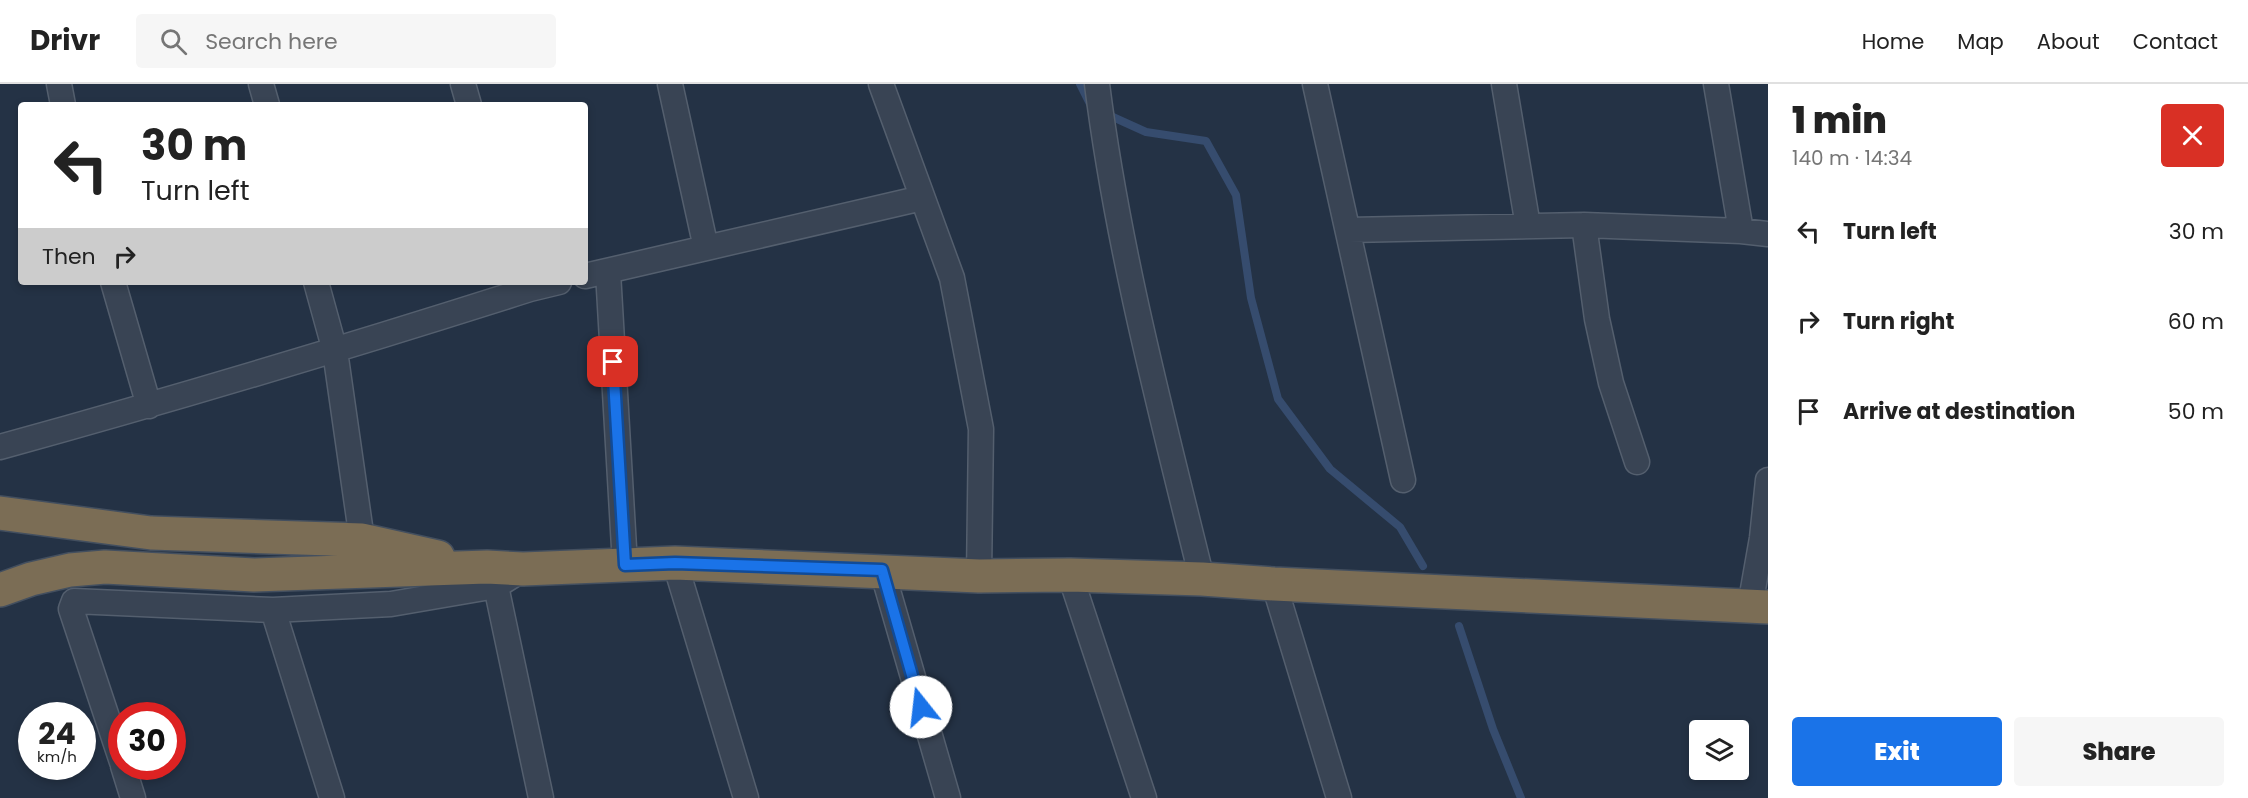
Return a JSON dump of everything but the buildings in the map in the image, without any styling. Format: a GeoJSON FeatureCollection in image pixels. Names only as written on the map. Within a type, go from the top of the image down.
{"type":"FeatureCollection","features":[{"type":"Feature","properties":{"kind":"highway"},"geometry":{"type":"LineString","coordinates":[[0,513],[151,532],[362,540],[502,574]]}},
{"type":"Feature","properties":{"kind":"highway"},"geometry":{"type":"LineString","coordinates":[[0,590],[70,570],[105,567],[254,575],[502,574],[675,563],[882,570],[979,576],[1070,575],[1202,579],[1759,606]]}},
{"type":"Feature","properties":{"kind":"street"},"geometry":{"type":"LineString","coordinates":[[59,84],[62,102]]}},
{"type":"Feature","properties":{"kind":"street"},"geometry":{"type":"LineString","coordinates":[[261,84],[266,102]]}},
{"type":"Feature","properties":{"kind":"street"},"geometry":{"type":"LineString","coordinates":[[463,84],[468,102]]}},
{"type":"Feature","properties":{"kind":"street"},"geometry":{"type":"LineString","coordinates":[[670,84],[706,248]]}},
{"type":"Feature","properties":{"kind":"street"},"geometry":{"type":"LineString","coordinates":[[881,84],[952,278],[981,429],[979,576]]}},
{"type":"Feature","properties":{"kind":"street"},"geometry":{"type":"LineString","coordinates":[[1096,84],[1106,158],[1161,413],[1202,579]]}},
{"type":"Feature","properties":{"kind":"street"},"geometry":{"type":"LineString","coordinates":[[1315,84],[1403,480]]}},
{"type":"Feature","properties":{"kind":"street"},"geometry":{"type":"LineString","coordinates":[[1504,84],[1528,226]]}},
{"type":"Feature","properties":{"kind":"street"},"geometry":{"type":"LineString","coordinates":[[1716,84],[1741,231]]}},
{"type":"Feature","properties":{"kind":"street"},"geometry":{"type":"LineString","coordinates":[[625,565],[597,274],[922,198]]}},
{"type":"Feature","properties":{"kind":"street"},"geometry":{"type":"LineString","coordinates":[[1349,230],[1584,225],[1768,234]]}},
{"type":"Feature","properties":{"kind":"street"},"geometry":{"type":"LineString","coordinates":[[1584,225],[1597,319],[1611,383],[1637,462]]}},
{"type":"Feature","properties":{"kind":"street"},"geometry":{"type":"LineString","coordinates":[[113,285],[149,406]]}},
{"type":"Feature","properties":{"kind":"street"},"geometry":{"type":"LineString","coordinates":[[317,285],[335,351],[362,540]]}},
{"type":"Feature","properties":{"kind":"street"},"geometry":{"type":"LineString","coordinates":[[0,447],[335,351],[528,285]]}},
{"type":"Feature","properties":{"kind":"street"},"geometry":{"type":"LineString","coordinates":[[1759,606],[1762,538],[1768,480]]}},
{"type":"Feature","properties":{"kind":"street"},"geometry":{"type":"LineString","coordinates":[[675,563],[746,798]]}},
{"type":"Feature","properties":{"kind":"street"},"geometry":{"type":"LineString","coordinates":[[882,570],[948,798]]}},
{"type":"Feature","properties":{"kind":"street"},"geometry":{"type":"LineString","coordinates":[[108,720],[71,609],[72,604],[79,600],[273,610],[391,604],[502,574],[541,798]]}},
{"type":"Feature","properties":{"kind":"street"},"geometry":{"type":"LineString","coordinates":[[1070,575],[1144,798]]}},
{"type":"Feature","properties":{"kind":"street"},"geometry":{"type":"LineString","coordinates":[[1275,584],[1339,798]]}},
{"type":"Feature","properties":{"kind":"street"},"geometry":{"type":"LineString","coordinates":[[273,610],[332,798]]}},
{"type":"Feature","properties":{"kind":"street"},"geometry":{"type":"LineString","coordinates":[[127,780],[133,798]]}},
{"type":"Feature","properties":{"kind":"waterway"},"geometry":{"type":"LineString","coordinates":[[1080,84],[1091,106]]}},
{"type":"Feature","properties":{"kind":"waterway"},"geometry":{"type":"LineString","coordinates":[[1104,113],[1146,132],[1206,141],[1236,195],[1251,298],[1278,399],[1330,469],[1400,527],[1423,566]]}},
{"type":"Feature","properties":{"kind":"waterway"},"geometry":{"type":"LineString","coordinates":[[1459,626],[1493,729],[1521,798]]}},
{"type":"Feature","properties":{"kind":"route"},"geometry":{"type":"LineString","coordinates":[[613,362],[625,565],[675,563],[882,570],[921,707]]}}]}
